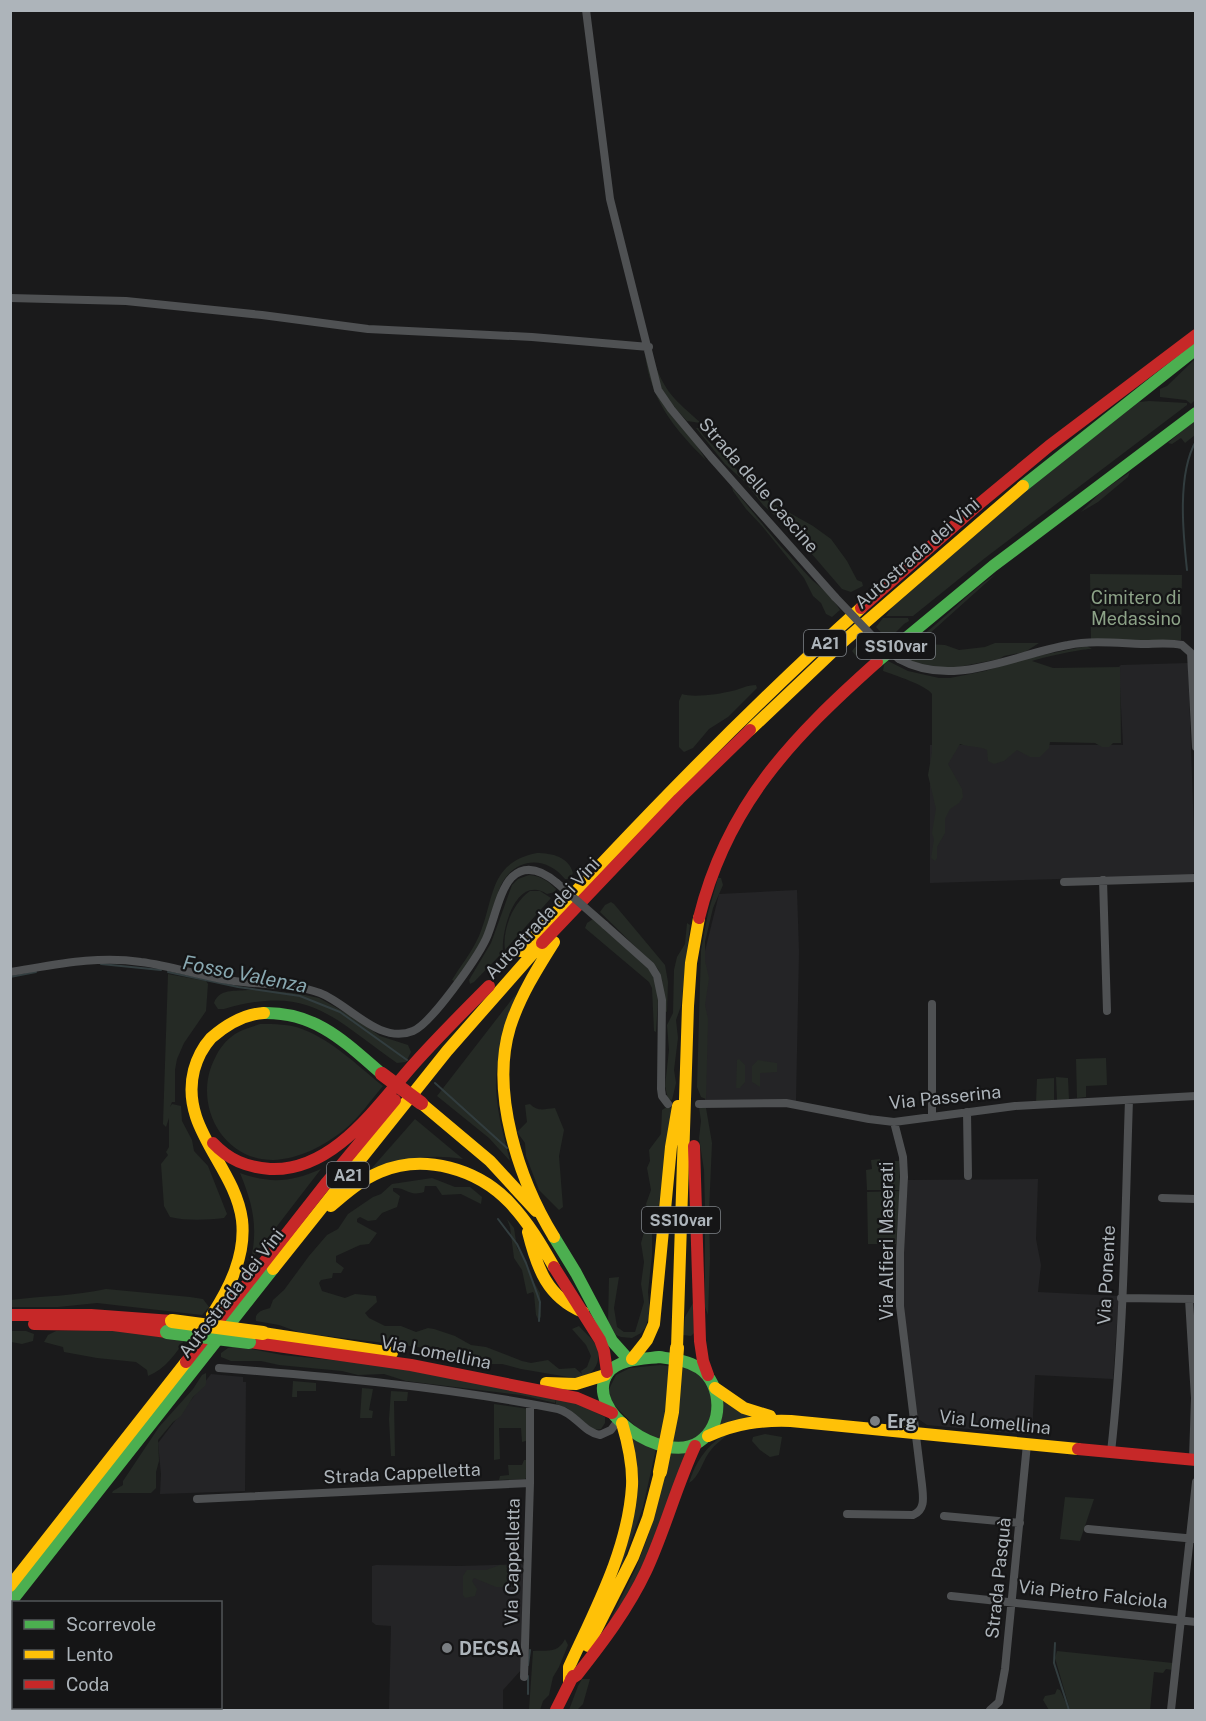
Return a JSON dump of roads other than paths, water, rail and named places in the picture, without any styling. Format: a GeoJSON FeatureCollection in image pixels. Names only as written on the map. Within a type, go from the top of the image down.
{"type":"FeatureCollection","features":[{"type":"Feature","properties":{"kind":"main road","name":"Autostrada dei Vini"},"geometry":{"type":"LineString","coordinates":[[10,1586],[327,1182],[489,986],[615,849],[739,722],[914,561],[1050,445],[1196,335]]}},
{"type":"Feature","properties":{"kind":"main road","name":"Autostrada dei Vini"},"geometry":{"type":"LineString","coordinates":[[12,1601],[251,1296],[440,1060],[522,964],[709,767],[886,603],[1045,466],[1196,349]]}},
{"type":"Feature","properties":{"kind":"main road","name":"SS10var"},"geometry":{"type":"LineString","coordinates":[[556,1710],[633,1557],[648,1518],[660,1472],[672,1412],[693,953],[705,895],[716,864],[740,814],[754,790],[776,761],[829,706],[913,631],[971,584],[1196,413]]}},
{"type":"Feature","properties":{"kind":"main road"},"geometry":{"type":"LineString","coordinates":[[631,1360],[616,1347],[542,1218],[522,1170],[507,1120],[504,1062],[510,1028],[527,985],[547,951],[659,828],[709,767]]}},
{"type":"Feature","properties":{"kind":"main road"},"geometry":{"type":"LineString","coordinates":[[200,1127],[224,1155],[238,1163],[266,1170],[284,1169],[324,1154],[342,1141],[376,1109],[412,1066],[489,986]]}},
{"type":"Feature","properties":{"kind":"main road"},"geometry":{"type":"LineString","coordinates":[[164,1389],[230,1285],[242,1242],[242,1220],[238,1201],[200,1127],[192,1103],[191,1089],[196,1062],[219,1029],[238,1018],[270,1011],[285,1012],[304,1017],[320,1025],[421,1103],[490,1161],[542,1218]]}},
{"type":"Feature","properties":{"kind":"main road"},"geometry":{"type":"LineString","coordinates":[[631,1360],[652,1332],[654,1324],[670,1147],[679,1098],[686,1088],[692,1095],[699,1332],[703,1361],[716,1388],[744,1408],[791,1421]]}},
{"type":"Feature","properties":{"kind":"main road"},"geometry":{"type":"LineString","coordinates":[[251,1296],[268,1280],[328,1208],[369,1178],[388,1169],[416,1164],[458,1169],[483,1181],[504,1197],[540,1242]]}},
{"type":"Feature","properties":{"kind":"main road"},"geometry":{"type":"LineString","coordinates":[[514,1189],[540,1242],[600,1341],[604,1352],[606,1374],[603,1393],[618,1418],[630,1449],[631,1498],[616,1555],[569,1667],[570,1681]]}},
{"type":"Feature","properties":{"kind":"main road"},"geometry":{"type":"LineString","coordinates":[[526,1224],[535,1259],[548,1286],[556,1298],[570,1309],[583,1312]]}},
{"type":"Feature","properties":{"kind":"main road"},"geometry":{"type":"LineString","coordinates":[[10,1315],[64,1313],[117,1316],[169,1326]]}},
{"type":"Feature","properties":{"kind":"main road"},"geometry":{"type":"LineString","coordinates":[[10,1324],[169,1326]]}},
{"type":"Feature","properties":{"kind":"main road","name":"Via Lomellina"},"geometry":{"type":"LineString","coordinates":[[169,1326],[263,1333],[352,1345],[553,1385],[583,1384],[606,1374]]}},
{"type":"Feature","properties":{"kind":"main road","name":"Via Lomellina"},"geometry":{"type":"LineString","coordinates":[[169,1326],[249,1342],[423,1367],[577,1398],[618,1418]]}},
{"type":"Feature","properties":{"kind":"main road"},"geometry":{"type":"LineString","coordinates":[[604,1327],[614,1338],[627,1343],[641,1341],[652,1332]]}},
{"type":"Feature","properties":{"kind":"main road"},"geometry":{"type":"LineString","coordinates":[[606,1374],[619,1364],[631,1360],[659,1358],[680,1360],[695,1365],[708,1375]]}},
{"type":"Feature","properties":{"kind":"main road"},"geometry":{"type":"LineString","coordinates":[[708,1436],[717,1421],[716,1388]]}},
{"type":"Feature","properties":{"kind":"main road"},"geometry":{"type":"LineString","coordinates":[[618,1418],[653,1444],[680,1449],[695,1446],[708,1436],[742,1422],[791,1421]]}},
{"type":"Feature","properties":{"kind":"main road","name":"Via Lomellina"},"geometry":{"type":"LineString","coordinates":[[791,1421],[1194,1460]]}},
{"type":"Feature","properties":{"kind":"main road"},"geometry":{"type":"LineString","coordinates":[[570,1681],[578,1675],[606,1639],[637,1587],[695,1446]]}},
{"type":"Feature","properties":{"kind":"street","name":"Strada delle Cascine"},"geometry":{"type":"LineString","coordinates":[[586,10],[610,199],[658,390],[796,555],[877,641],[898,659],[916,668],[944,672],[982,667],[1052,648],[1081,643],[1179,644],[1191,653],[1195,703]]}},
{"type":"Feature","properties":{"kind":"street"},"geometry":{"type":"LineString","coordinates":[[10,298],[126,301],[368,329],[532,337],[649,347]]}},
{"type":"Feature","properties":{"kind":"street"},"geometry":{"type":"LineString","coordinates":[[1195,703],[1196,747]]}},
{"type":"Feature","properties":{"kind":"street"},"geometry":{"type":"LineString","coordinates":[[10,972],[81,960],[139,961],[233,981],[299,988],[320,993],[374,1026],[389,1033],[401,1034],[415,1031],[423,1024],[464,973],[485,940],[505,888],[512,878],[530,870],[540,871],[557,883],[651,966],[657,976],[662,1000],[661,1089],[662,1096],[668,1104]]}},
{"type":"Feature","properties":{"kind":"street"},"geometry":{"type":"LineString","coordinates":[[1064,882],[1196,878]]}},
{"type":"Feature","properties":{"kind":"street"},"geometry":{"type":"LineString","coordinates":[[1103,880],[1107,1011]]}},
{"type":"Feature","properties":{"kind":"street"},"geometry":{"type":"LineString","coordinates":[[932,1004],[932,1117]]}},
{"type":"Feature","properties":{"kind":"street","name":"Via Passerina"},"geometry":{"type":"LineString","coordinates":[[699,1104],[786,1103],[894,1122],[1015,1106],[1196,1096]]}},
{"type":"Feature","properties":{"kind":"street","name":"Via Ponente"},"geometry":{"type":"LineString","coordinates":[[1111,1452],[1116,1408],[1129,1100]]}},
{"type":"Feature","properties":{"kind":"street"},"geometry":{"type":"LineString","coordinates":[[967,1112],[968,1176]]}},
{"type":"Feature","properties":{"kind":"street","name":"Via Alfieri Maserati"},"geometry":{"type":"LineString","coordinates":[[847,1514],[914,1515],[921,1510],[922,1485],[900,1306],[904,1177],[903,1157],[894,1122]]}},
{"type":"Feature","properties":{"kind":"street"},"geometry":{"type":"LineString","coordinates":[[1162,1198],[1196,1199]]}},
{"type":"Feature","properties":{"kind":"street"},"geometry":{"type":"LineString","coordinates":[[1121,1298],[1192,1299],[1194,1460]]}},
{"type":"Feature","properties":{"kind":"street"},"geometry":{"type":"LineString","coordinates":[[219,1368],[399,1384],[530,1404],[566,1412],[596,1434],[608,1432],[618,1418]]}},
{"type":"Feature","properties":{"kind":"street"},"geometry":{"type":"LineString","coordinates":[[530,1404],[530,1483]]}},
{"type":"Feature","properties":{"kind":"street","name":"Strada Pasquà"},"geometry":{"type":"LineString","coordinates":[[990,1710],[999,1702],[1002,1690],[1013,1602],[1027,1444]]}},
{"type":"Feature","properties":{"kind":"street"},"geometry":{"type":"LineString","coordinates":[[1172,1710],[1192,1539],[1196,1482]]}},
{"type":"Feature","properties":{"kind":"street","name":"Strada Cappelletta"},"geometry":{"type":"LineString","coordinates":[[197,1499],[530,1483]]}},
{"type":"Feature","properties":{"kind":"street","name":"Via Cappelletta"},"geometry":{"type":"LineString","coordinates":[[524,1677],[530,1483]]}},
{"type":"Feature","properties":{"kind":"street"},"geometry":{"type":"LineString","coordinates":[[944,1516],[1020,1523]]}},
{"type":"Feature","properties":{"kind":"street"},"geometry":{"type":"LineString","coordinates":[[1088,1529],[1192,1539]]}},
{"type":"Feature","properties":{"kind":"street","name":"Via Pietro Falciola"},"geometry":{"type":"LineString","coordinates":[[951,1596],[1196,1622]]}},
{"type":"Feature","properties":{"kind":"waterway"},"geometry":{"type":"LineString","coordinates":[[1187,570],[1183,522],[1184,487],[1190,454],[1196,441]]}},
{"type":"Feature","properties":{"kind":"waterway","name":"Fosso Valenza"},"geometry":{"type":"LineString","coordinates":[[101,964],[161,970]]}},
{"type":"Feature","properties":{"kind":"waterway","name":"Fosso Valenza"},"geometry":{"type":"LineString","coordinates":[[10,977],[36,972]]}},
{"type":"Feature","properties":{"kind":"waterway","name":"Fosso Valenza"},"geometry":{"type":"LineString","coordinates":[[168,972],[238,987],[300,996],[340,1012],[407,1060]]}},
{"type":"Feature","properties":{"kind":"waterway","name":"Fosso Valenza"},"geometry":{"type":"LineString","coordinates":[[435,1083],[507,1148]]}},
{"type":"Feature","properties":{"kind":"waterway"},"geometry":{"type":"LineString","coordinates":[[498,1219],[517,1244],[526,1263],[540,1302],[539,1321]]}},
{"type":"Feature","properties":{"kind":"waterway"},"geometry":{"type":"LineString","coordinates":[[1055,1643],[1054,1663],[1069,1710]]}},
{"type":"Feature","properties":{"kind":"waterway"},"geometry":{"type":"LineString","coordinates":[[528,1665],[530,1650]]}},
{"type":"Feature","properties":{"kind":"waterway"},"geometry":{"type":"LineString","coordinates":[[528,1676],[528,1694]]}},
{"type":"Feature","properties":{"kind":"place","name":"Erg"},"geometry":{"type":"Point","coordinates":[875,1421]}},
{"type":"Feature","properties":{"kind":"place","name":"DECSA"},"geometry":{"type":"Point","coordinates":[447,1648]}},
{"type":"Feature","properties":{"kind":"park label","name":"Cimitero di Medassino"},"geometry":{"type":"Point","coordinates":[1136,607]}}]}
